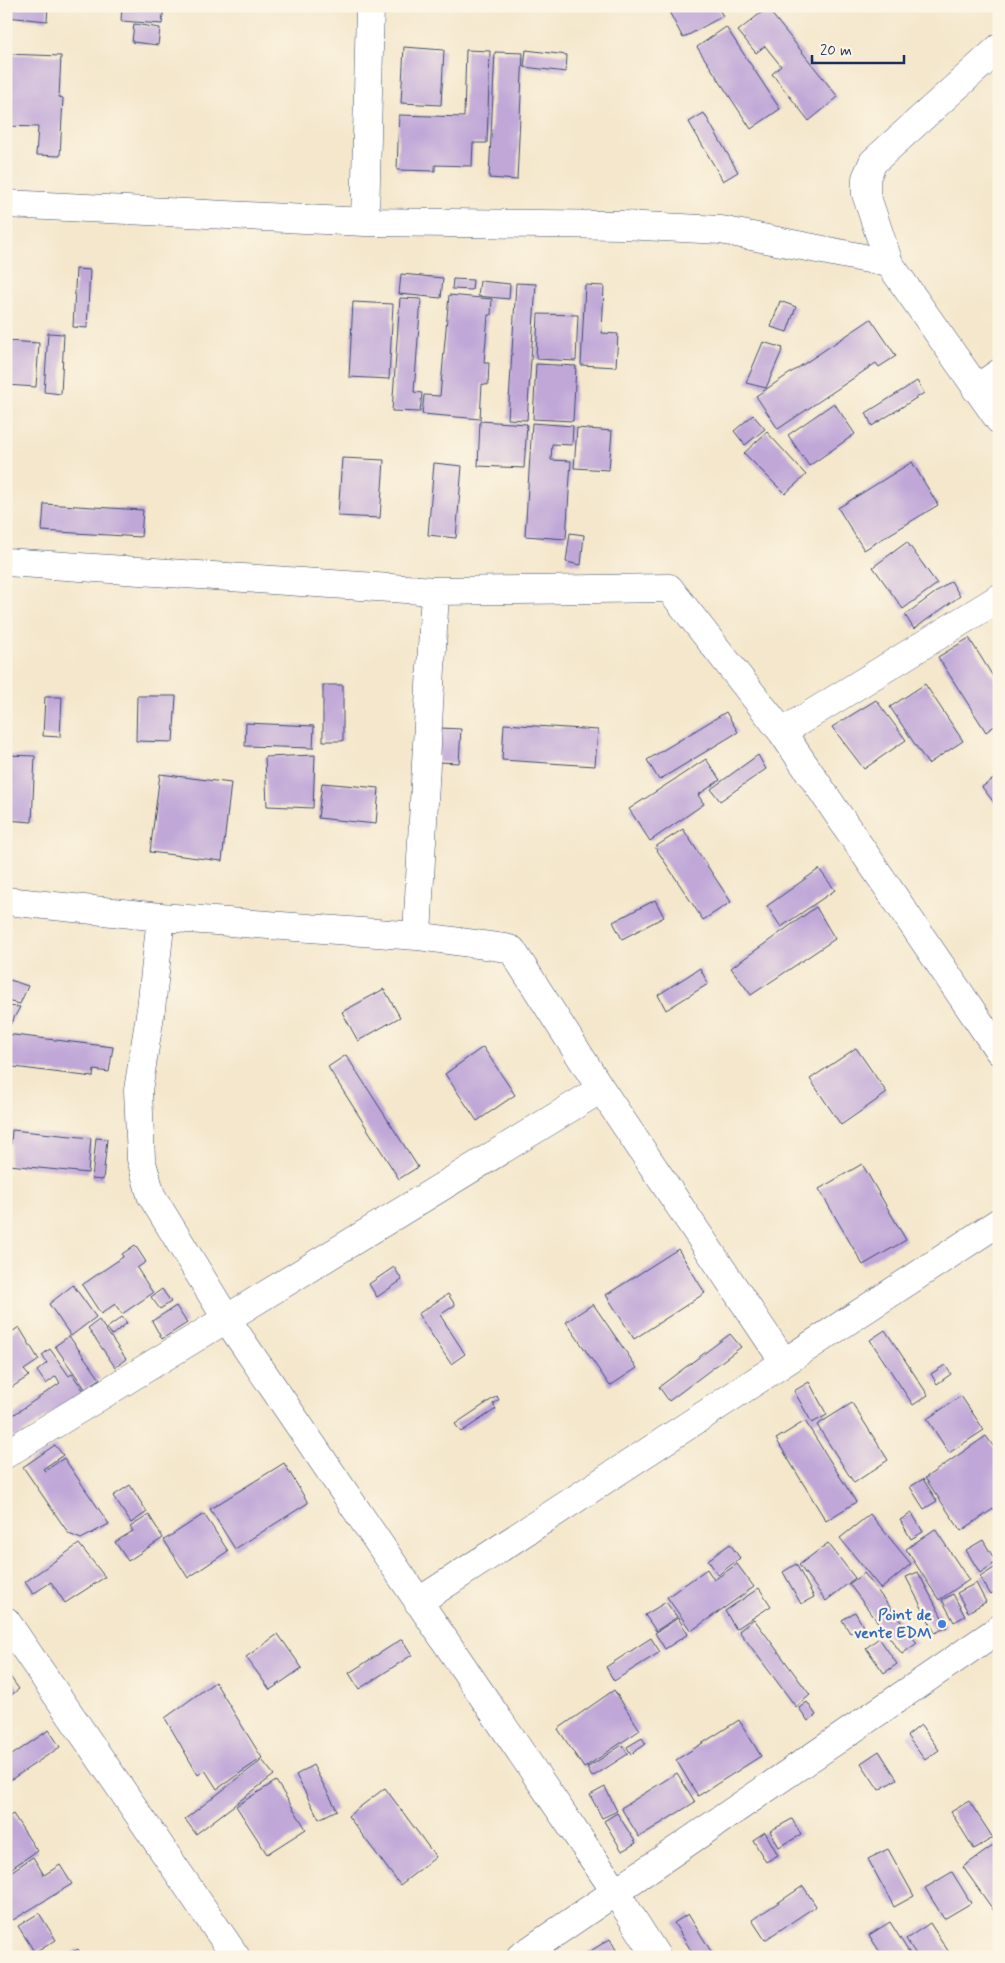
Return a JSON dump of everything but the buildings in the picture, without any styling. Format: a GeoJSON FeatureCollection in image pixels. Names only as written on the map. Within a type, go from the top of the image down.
{"type":"FeatureCollection","features":[{"type":"Feature","properties":{"kind":"street"},"geometry":{"type":"LineString","coordinates":[[365,222],[370,6]]}},
{"type":"Feature","properties":{"kind":"street"},"geometry":{"type":"LineString","coordinates":[[999,48],[873,162],[866,178],[866,194],[889,263],[999,420]]}},
{"type":"Feature","properties":{"kind":"street"},"geometry":{"type":"LineString","coordinates":[[6,204],[365,222],[623,225],[721,230],[889,263]]}},
{"type":"Feature","properties":{"kind":"street"},"geometry":{"type":"LineString","coordinates":[[976,388],[999,373]]}},
{"type":"Feature","properties":{"kind":"street"},"geometry":{"type":"LineString","coordinates":[[6,562],[434,591],[669,588],[782,732],[999,1051]]}},
{"type":"Feature","properties":{"kind":"street"},"geometry":{"type":"LineString","coordinates":[[417,936],[434,591]]}},
{"type":"Feature","properties":{"kind":"street"},"geometry":{"type":"LineString","coordinates":[[782,732],[999,598]]}},
{"type":"Feature","properties":{"kind":"street"},"geometry":{"type":"LineString","coordinates":[[6,900],[161,918],[417,936],[512,950],[601,1089],[784,1362]]}},
{"type":"Feature","properties":{"kind":"street"},"geometry":{"type":"LineString","coordinates":[[161,918],[138,1090],[141,1159],[151,1195],[226,1318],[615,1891],[657,1957]]}},
{"type":"Feature","properties":{"kind":"street"},"geometry":{"type":"LineString","coordinates":[[6,1454],[601,1089]]}},
{"type":"Feature","properties":{"kind":"street"},"geometry":{"type":"LineString","coordinates":[[418,1602],[999,1222]]}},
{"type":"Feature","properties":{"kind":"street"},"geometry":{"type":"LineString","coordinates":[[6,1621],[236,1957]]}},
{"type":"Feature","properties":{"kind":"street"},"geometry":{"type":"LineString","coordinates":[[520,1957],[999,1628]]}},
{"type":"Feature","properties":{"kind":"place","name":"Point de vente EDM"},"geometry":{"type":"Point","coordinates":[942,1624]}}]}
